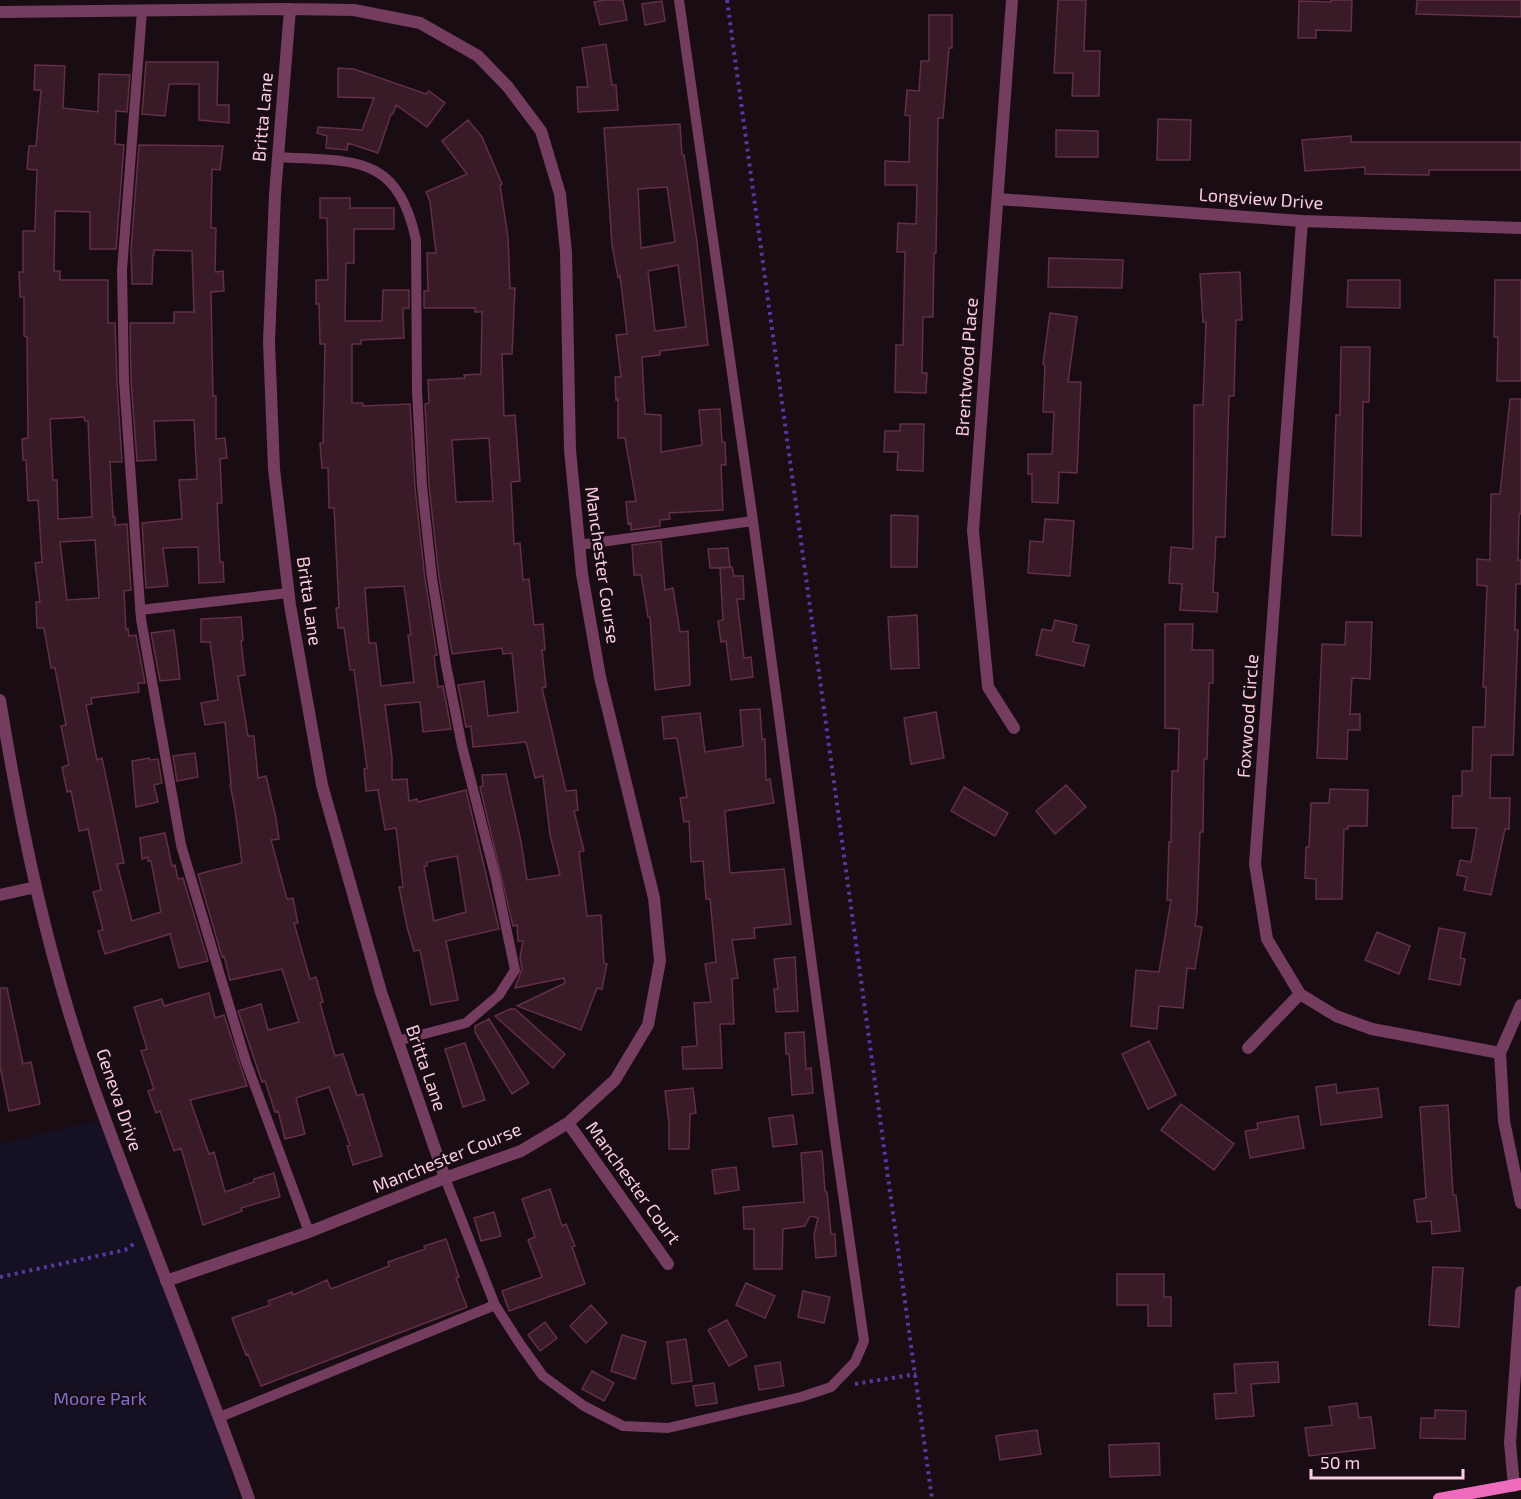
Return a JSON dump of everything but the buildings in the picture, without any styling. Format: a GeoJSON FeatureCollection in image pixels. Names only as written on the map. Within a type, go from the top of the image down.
{"type":"FeatureCollection","features":[{"type":"Feature","properties":{"kind":"street","name":"Brentwood Place"},"geometry":{"type":"LineString","coordinates":[[1012,0],[973,531],[988,687],[1014,729]]}},
{"type":"Feature","properties":{"kind":"street","name":"Manchester Course"},"geometry":{"type":"LineString","coordinates":[[0,12],[142,11],[291,4],[354,10],[420,22],[478,56],[508,87],[541,131],[560,195],[566,252],[570,450],[582,574],[600,677],[654,898],[660,961],[648,1024],[615,1080],[568,1124],[521,1151],[445,1178],[309,1232],[166,1281]]}},
{"type":"Feature","properties":{"kind":"street","name":"Britta Lane"},"geometry":{"type":"LineString","coordinates":[[291,4],[278,157],[269,342],[274,469],[288,593],[322,784],[381,992],[445,1178]]}},
{"type":"Feature","properties":{"kind":"street","name":"Longview Drive"},"geometry":{"type":"LineString","coordinates":[[998,199],[1302,221],[1521,228]]}},
{"type":"Feature","properties":{"kind":"street","name":"Foxwood Circle"},"geometry":{"type":"LineString","coordinates":[[1302,221],[1256,864],[1267,939],[1300,994],[1336,1016],[1372,1029],[1500,1053]]}},
{"type":"Feature","properties":{"kind":"street","name":"Geneva Drive"},"geometry":{"type":"LineString","coordinates":[[0,700],[9,758],[36,887],[58,971],[92,1082],[249,1499]]}},
{"type":"Feature","properties":{"kind":"street"},"geometry":{"type":"LineString","coordinates":[[0,895],[36,887]]}},
{"type":"Feature","properties":{"kind":"street"},"geometry":{"type":"LineString","coordinates":[[1248,1047],[1300,994]]}},
{"type":"Feature","properties":{"kind":"street"},"geometry":{"type":"LineString","coordinates":[[1521,1005],[1500,1053],[1504,1121],[1521,1203]]}},
{"type":"Feature","properties":{"kind":"street","name":"Manchester Court"},"geometry":{"type":"LineString","coordinates":[[568,1124],[668,1264]]}},
{"type":"Feature","properties":{"kind":"street"},"geometry":{"type":"LineString","coordinates":[[1439,1499],[1517,1485],[1510,1443],[1521,1292]]}},
{"type":"Feature","properties":{"kind":"lane"},"geometry":{"type":"LineString","coordinates":[[445,1178],[495,1305],[543,1376],[584,1406],[623,1426],[668,1428],[801,1397],[831,1387],[855,1362],[864,1341],[833,1126],[753,520],[679,0]]}},
{"type":"Feature","properties":{"kind":"lane"},"geometry":{"type":"LineString","coordinates":[[142,11],[122,270],[124,381],[140,610],[182,845],[246,1062],[309,1232]]}},
{"type":"Feature","properties":{"kind":"lane"},"geometry":{"type":"LineString","coordinates":[[278,157],[347,162],[369,166],[388,179],[403,197],[416,240],[419,427],[422,486],[432,578],[462,746],[495,875],[514,970],[499,995],[466,1023],[397,1041]]}},
{"type":"Feature","properties":{"kind":"lane"},"geometry":{"type":"LineString","coordinates":[[579,545],[753,520]]}},
{"type":"Feature","properties":{"kind":"lane"},"geometry":{"type":"LineString","coordinates":[[140,610],[288,593]]}},
{"type":"Feature","properties":{"kind":"lane"},"geometry":{"type":"LineString","coordinates":[[220,1417],[495,1305]]}},
{"type":"Feature","properties":{"kind":"path"},"geometry":{"type":"LineString","coordinates":[[727,0],[932,1499]]}},
{"type":"Feature","properties":{"kind":"path"},"geometry":{"type":"LineString","coordinates":[[0,1277],[125,1250],[148,1234]]}},
{"type":"Feature","properties":{"kind":"path"},"geometry":{"type":"LineString","coordinates":[[831,1387],[916,1374]]}},
{"type":"Feature","properties":{"kind":"green space","name":"Moore Park"},"geometry":{"type":"Polygon","coordinates":[[[99,1120],[215,1420],[239,1499],[0,1499],[0,1144],[99,1120]]]}}]}
